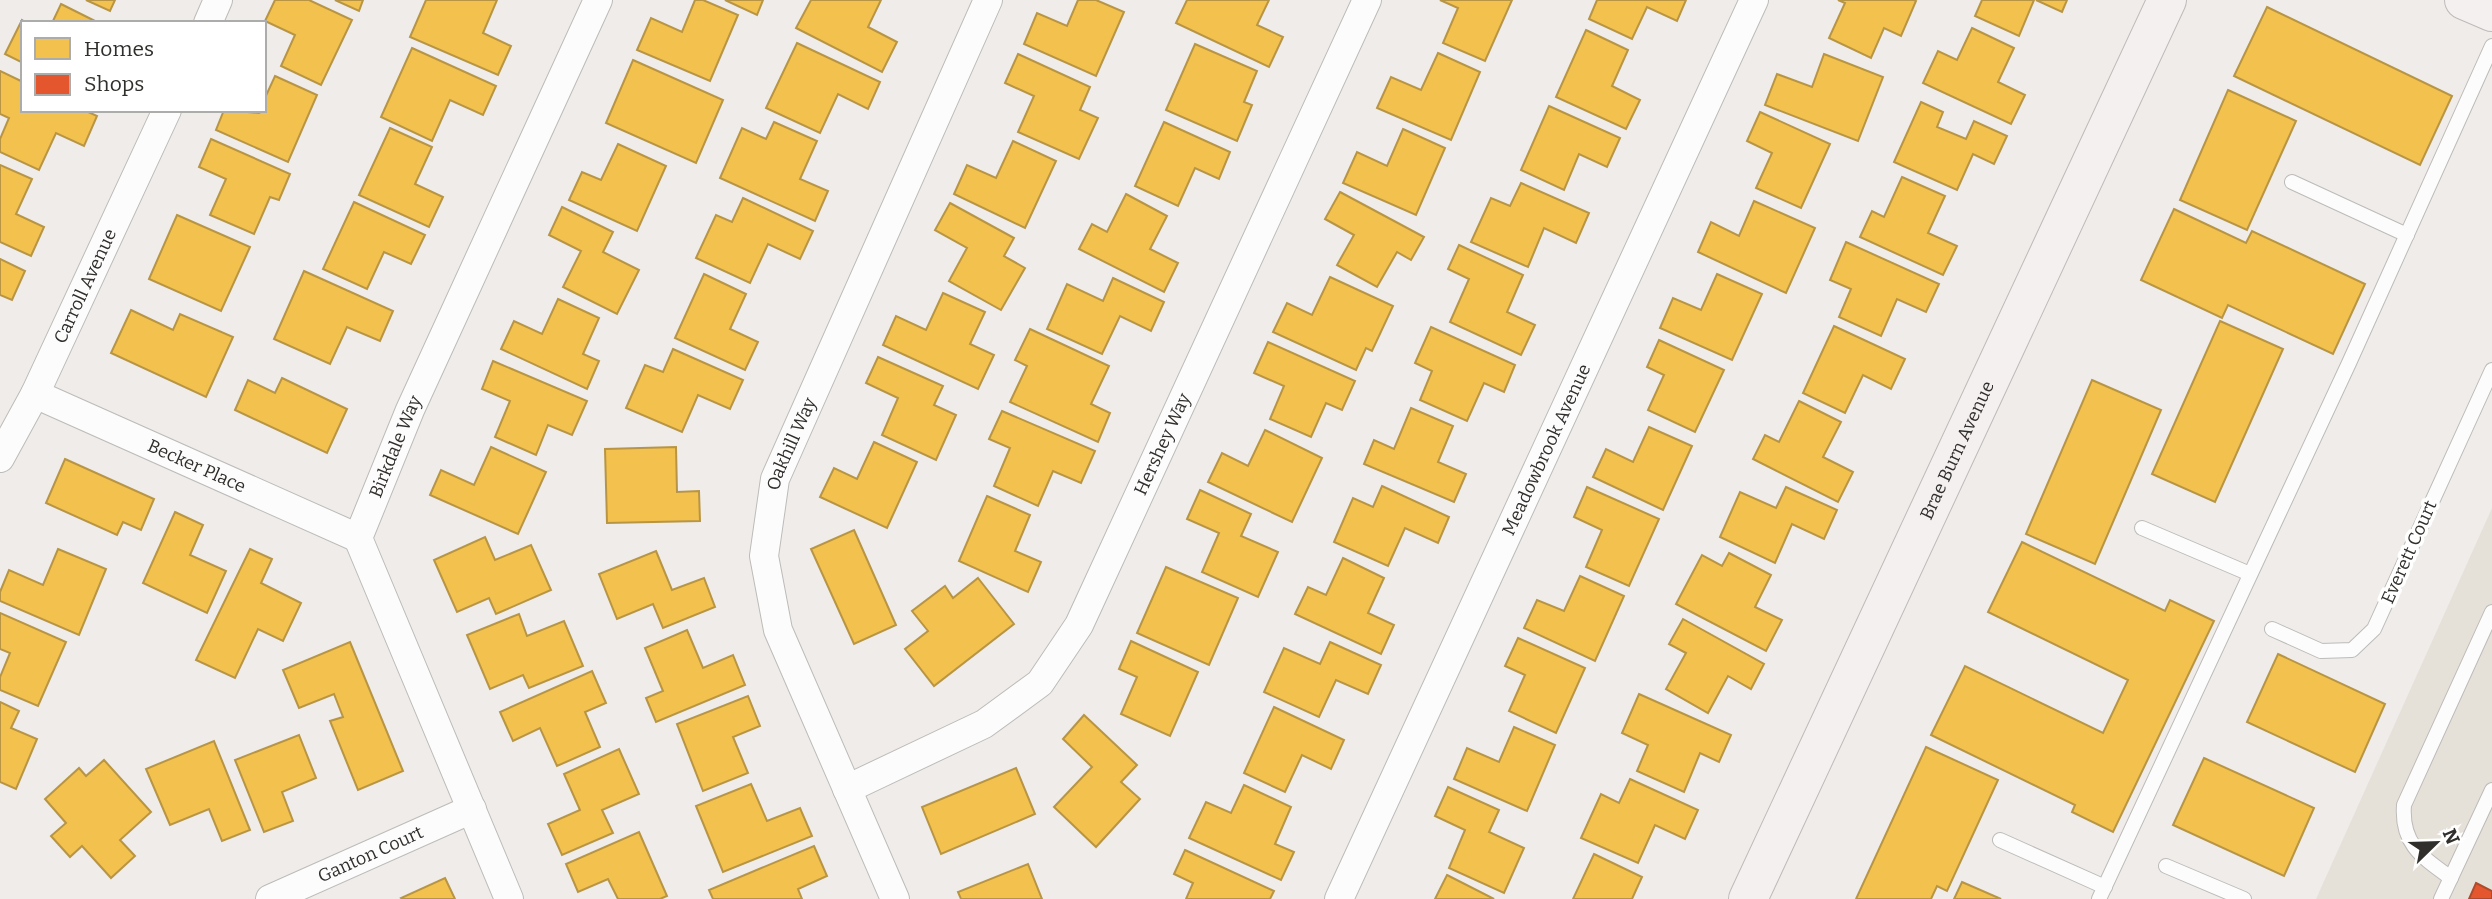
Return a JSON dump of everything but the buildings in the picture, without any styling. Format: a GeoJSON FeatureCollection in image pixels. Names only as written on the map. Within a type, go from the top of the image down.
{"type":"FeatureCollection","features":[{"type":"Feature","properties":{"kind":"street"},"geometry":{"type":"LineString","coordinates":[[209,21],[218,0]]}},
{"type":"Feature","properties":{"kind":"street","name":"Birkdale Way"},"geometry":{"type":"LineString","coordinates":[[358,538],[410,410],[598,0]]}},
{"type":"Feature","properties":{"kind":"street","name":"Oakhill Way"},"geometry":{"type":"LineString","coordinates":[[895,899],[778,631],[764,556],[775,479],[988,0]]}},
{"type":"Feature","properties":{"kind":"street","name":"Hershey Way"},"geometry":{"type":"LineString","coordinates":[[847,789],[984,723],[1040,683],[1079,625],[1367,0]]}},
{"type":"Feature","properties":{"kind":"street","name":"Meadowbrook Avenue"},"geometry":{"type":"LineString","coordinates":[[1339,899],[1754,0]]}},
{"type":"Feature","properties":{"kind":"street","name":"Brae Burn Avenue"},"geometry":{"type":"LineString","coordinates":[[1748,899],[2166,0]]}},
{"type":"Feature","properties":{"kind":"street"},"geometry":{"type":"LineString","coordinates":[[2463,0],[2492,12]]}},
{"type":"Feature","properties":{"kind":"street","name":"Carroll Avenue"},"geometry":{"type":"LineString","coordinates":[[0,458],[35,394],[166,112]]}},
{"type":"Feature","properties":{"kind":"street","name":"Becker Place"},"geometry":{"type":"LineString","coordinates":[[35,394],[358,538]]}},
{"type":"Feature","properties":{"kind":"street"},"geometry":{"type":"LineString","coordinates":[[358,538],[509,899]]}},
{"type":"Feature","properties":{"kind":"street","name":"Ganton Court"},"geometry":{"type":"LineString","coordinates":[[270,899],[472,809]]}},
{"type":"Feature","properties":{"kind":"lane"},"geometry":{"type":"LineString","coordinates":[[2000,840],[2102,893],[2492,46]]}},
{"type":"Feature","properties":{"kind":"lane"},"geometry":{"type":"LineString","coordinates":[[2292,182],[2407,235]]}},
{"type":"Feature","properties":{"kind":"lane","name":"Everett Court"},"geometry":{"type":"LineString","coordinates":[[2272,629],[2321,651],[2352,650],[2374,629],[2492,370]]}},
{"type":"Feature","properties":{"kind":"lane"},"geometry":{"type":"LineString","coordinates":[[2142,528],[2250,574]]}},
{"type":"Feature","properties":{"kind":"lane"},"geometry":{"type":"LineString","coordinates":[[2451,878],[2416,852],[2403,822],[2404,805],[2492,612]]}},
{"type":"Feature","properties":{"kind":"lane"},"geometry":{"type":"LineString","coordinates":[[2441,899],[2492,790]]}},
{"type":"Feature","properties":{"kind":"lane"},"geometry":{"type":"LineString","coordinates":[[2166,866],[2244,899]]}},
{"type":"Feature","properties":{"kind":"shaded area"},"geometry":{"type":"Polygon","coordinates":[[[2492,508],[2492,899],[2316,899],[2492,508]]]}}]}
